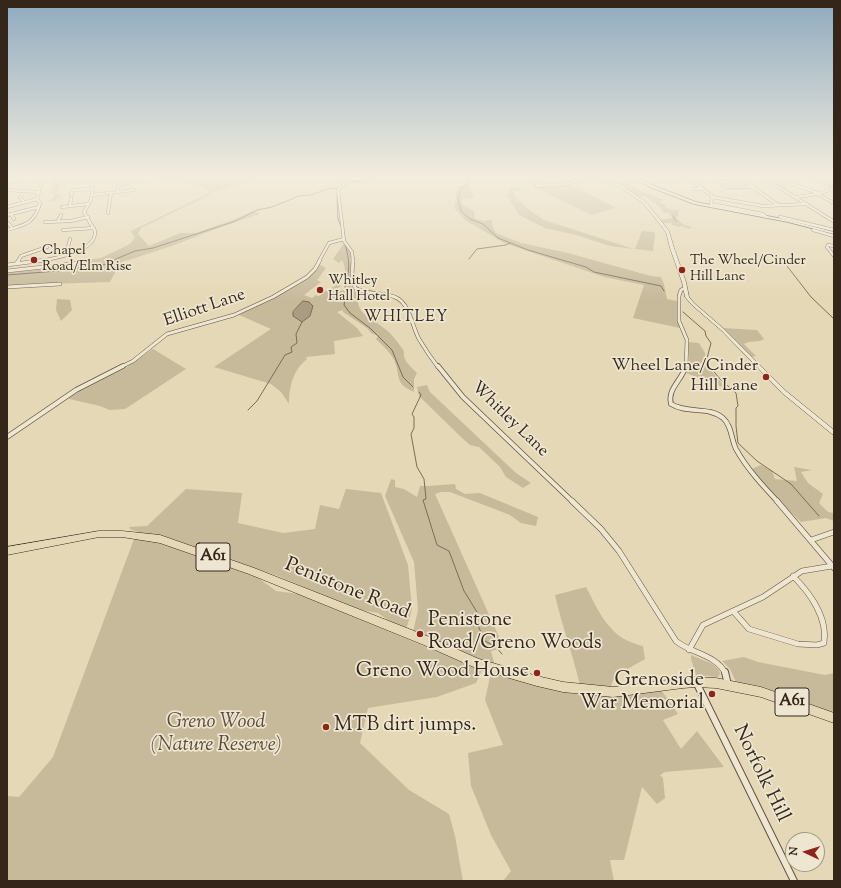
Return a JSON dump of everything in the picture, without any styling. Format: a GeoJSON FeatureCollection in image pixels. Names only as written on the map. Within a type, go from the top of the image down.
{"type":"FeatureCollection","features":[{"type":"Feature","properties":{"kind":"highway","name":"Penistone Road"},"geometry":{"type":"LineString","coordinates":[[7,551],[99,534],[122,534],[160,539],[251,570],[427,641],[478,664],[537,681],[563,687],[613,692],[696,682]]}},
{"type":"Feature","properties":{"kind":"highway","name":"A61"},"geometry":{"type":"LineString","coordinates":[[696,682],[761,692],[783,698],[834,718]]}},
{"type":"Feature","properties":{"kind":"main road"},"geometry":{"type":"LineString","coordinates":[[768,217],[826,229],[834,234]]}},
{"type":"Feature","properties":{"kind":"street"},"geometry":{"type":"LineString","coordinates":[[7,230],[34,220],[35,217]]}},
{"type":"Feature","properties":{"kind":"street"},"geometry":{"type":"LineString","coordinates":[[45,222],[71,221],[86,217]]}},
{"type":"Feature","properties":{"kind":"street"},"geometry":{"type":"LineString","coordinates":[[7,265],[55,258],[87,246],[93,241],[95,236],[94,228],[88,217]]}},
{"type":"Feature","properties":{"kind":"street","name":"Whitley Lane"},"geometry":{"type":"LineString","coordinates":[[340,217],[344,232],[344,239],[352,250],[352,278],[355,288],[359,290],[387,293],[402,301],[422,345],[439,369],[463,397],[602,529],[619,551],[676,641],[689,650],[720,665],[725,672],[728,686]]}},
{"type":"Feature","properties":{"kind":"street"},"geometry":{"type":"LineString","coordinates":[[656,217],[670,236],[672,248],[687,297],[723,330],[784,392],[834,433]]}},
{"type":"Feature","properties":{"kind":"street"},"geometry":{"type":"LineString","coordinates":[[782,217],[834,230]]}},
{"type":"Feature","properties":{"kind":"street"},"geometry":{"type":"LineString","coordinates":[[826,229],[834,221],[828,217]]}},
{"type":"Feature","properties":{"kind":"street"},"geometry":{"type":"LineString","coordinates":[[8,223],[12,228]]}},
{"type":"Feature","properties":{"kind":"street"},"geometry":{"type":"LineString","coordinates":[[62,230],[94,228]]}},
{"type":"Feature","properties":{"kind":"street"},"geometry":{"type":"LineString","coordinates":[[813,230],[834,234]]}},
{"type":"Feature","properties":{"kind":"street"},"geometry":{"type":"LineString","coordinates":[[70,238],[68,247],[74,252]]}},
{"type":"Feature","properties":{"kind":"street","name":"Elliott Lane"},"geometry":{"type":"LineString","coordinates":[[7,437],[76,390],[133,361],[167,334],[234,315],[273,297],[296,284],[312,273],[329,243],[344,239]]}},
{"type":"Feature","properties":{"kind":"street"},"geometry":{"type":"LineString","coordinates":[[834,246],[828,245],[827,247],[834,256]]}},
{"type":"Feature","properties":{"kind":"street"},"geometry":{"type":"LineString","coordinates":[[16,264],[21,256],[46,248]]}},
{"type":"Feature","properties":{"kind":"street"},"geometry":{"type":"LineString","coordinates":[[7,271],[88,262]]}},
{"type":"Feature","properties":{"kind":"street"},"geometry":{"type":"LineString","coordinates":[[7,287],[60,284]]}},
{"type":"Feature","properties":{"kind":"street"},"geometry":{"type":"LineString","coordinates":[[685,288],[681,290],[679,296],[679,321],[687,340],[687,363],[684,374],[670,393],[669,397],[671,404],[682,409],[712,413],[724,419],[729,427],[731,439],[736,450],[767,491],[833,567]]}},
{"type":"Feature","properties":{"kind":"street"},"geometry":{"type":"LineString","coordinates":[[811,540],[834,532]]}},
{"type":"Feature","properties":{"kind":"street"},"geometry":{"type":"LineString","coordinates":[[689,650],[696,634],[703,625],[763,597],[802,571],[833,567]]}},
{"type":"Feature","properties":{"kind":"street"},"geometry":{"type":"LineString","coordinates":[[733,611],[745,626],[750,629],[801,645],[813,647],[821,645],[824,643],[825,636],[820,621],[809,595],[793,576]]}},
{"type":"Feature","properties":{"kind":"street","name":"Norfolk Hill"},"geometry":{"type":"LineString","coordinates":[[696,682],[794,881]]}},
{"type":"Feature","properties":{"kind":"green space"},"geometry":{"type":"Polygon","coordinates":[[[159,217],[163,217],[141,228],[138,234],[149,246],[180,233],[196,233],[239,217],[250,217],[172,246],[122,262],[110,282],[7,286],[7,272],[101,258],[130,244],[135,238],[131,231],[159,217]]]}},
{"type":"Feature","properties":{"kind":"green space"},"geometry":{"type":"Polygon","coordinates":[[[463,217],[475,217],[475,219],[484,221],[492,219],[492,225],[496,233],[521,243],[568,253],[651,276],[661,277],[667,299],[677,301],[677,318],[680,328],[633,318],[644,285],[604,277],[504,243],[463,217]]]}},
{"type":"Feature","properties":{"kind":"green space"},"geometry":{"type":"Polygon","coordinates":[[[524,217],[540,217],[544,220],[634,249],[610,246],[576,235],[545,228],[524,217]]]}},
{"type":"Feature","properties":{"kind":"green space"},"geometry":{"type":"Polygon","coordinates":[[[677,217],[684,225],[692,227],[689,229],[682,226],[679,227],[672,225],[673,224],[671,223],[663,223],[660,220],[677,217]]]}},
{"type":"Feature","properties":{"kind":"green space"},"geometry":{"type":"Polygon","coordinates":[[[642,231],[654,232],[653,251],[635,249],[642,231]]]}},
{"type":"Feature","properties":{"kind":"green space"},"geometry":{"type":"Polygon","coordinates":[[[344,243],[349,249],[351,256],[351,283],[357,292],[357,300],[361,311],[390,334],[404,351],[404,357],[417,373],[414,379],[414,392],[407,389],[400,381],[396,363],[387,350],[376,339],[378,336],[371,333],[367,328],[343,312],[343,310],[337,312],[357,328],[363,336],[334,341],[335,354],[306,357],[307,359],[298,368],[293,379],[289,404],[281,392],[271,384],[214,367],[271,329],[237,314],[304,280],[319,264],[326,268],[317,280],[321,282],[304,295],[312,298],[316,295],[321,295],[318,293],[323,290],[327,291],[336,285],[334,284],[339,284],[341,286],[333,291],[348,290],[345,282],[344,264],[342,260],[339,263],[333,259],[344,243]],[[300,304],[293,312],[293,316],[310,316],[313,306],[300,304]]]}},
{"type":"Feature","properties":{"kind":"green space"},"geometry":{"type":"Polygon","coordinates":[[[57,299],[70,300],[72,310],[61,321],[56,310],[57,299]]]}},
{"type":"Feature","properties":{"kind":"green space"},"geometry":{"type":"Polygon","coordinates":[[[723,328],[757,330],[764,339],[744,344],[756,356],[751,357],[723,328]]]}},
{"type":"Feature","properties":{"kind":"green space"},"geometry":{"type":"Polygon","coordinates":[[[689,342],[699,343],[705,353],[705,362],[708,367],[726,388],[686,373],[689,362],[689,342]]]}},
{"type":"Feature","properties":{"kind":"green space"},"geometry":{"type":"Polygon","coordinates":[[[153,349],[186,369],[125,409],[109,410],[67,398],[124,369],[153,349]]]}},
{"type":"Feature","properties":{"kind":"green space"},"geometry":{"type":"Polygon","coordinates":[[[427,385],[430,392],[516,473],[531,483],[523,488],[506,477],[500,467],[479,447],[470,445],[462,438],[419,396],[417,387],[427,385]]]}},
{"type":"Feature","properties":{"kind":"green space"},"geometry":{"type":"Polygon","coordinates":[[[761,465],[772,471],[775,479],[797,481],[794,467],[812,470],[801,472],[808,483],[823,494],[819,503],[828,512],[834,513],[834,521],[826,518],[801,522],[775,497],[752,469],[761,465]]]}},
{"type":"Feature","properties":{"kind":"green space"},"geometry":{"type":"Polygon","coordinates":[[[391,479],[395,480],[395,487],[404,489],[417,497],[420,486],[455,484],[456,489],[465,494],[480,493],[538,517],[536,526],[521,523],[510,515],[450,492],[435,494],[504,648],[491,651],[495,666],[413,632],[418,610],[414,562],[385,496],[391,479]]]}},
{"type":"Feature","properties":{"kind":"green space"},"geometry":{"type":"Polygon","coordinates":[[[186,489],[242,493],[238,523],[283,533],[315,529],[320,505],[339,509],[346,489],[381,493],[408,565],[412,609],[406,630],[396,626],[378,613],[355,609],[278,576],[161,537],[143,534],[130,529],[129,527],[147,526],[186,489]]]}},
{"type":"Feature","properties":{"kind":"green space","name":"Greno Wood (Nature Reserve)"},"geometry":{"type":"Polygon","coordinates":[[[134,539],[158,542],[257,577],[276,591],[298,594],[482,670],[476,683],[437,697],[368,708],[360,743],[409,790],[449,814],[455,836],[463,881],[7,881],[7,796],[19,797],[53,757],[134,539]]]}},
{"type":"Feature","properties":{"kind":"green space"},"geometry":{"type":"Polygon","coordinates":[[[586,587],[601,616],[607,624],[622,638],[643,646],[645,659],[615,676],[610,688],[580,686],[555,595],[586,587]]]}},
{"type":"Feature","properties":{"kind":"green space"},"geometry":{"type":"Polygon","coordinates":[[[691,655],[713,664],[719,670],[720,674],[718,677],[696,675],[691,655]]]}},
{"type":"Feature","properties":{"kind":"green space"},"geometry":{"type":"Polygon","coordinates":[[[744,657],[758,662],[825,675],[834,673],[834,714],[760,686],[736,682],[730,669],[722,661],[744,657]]]}},
{"type":"Feature","properties":{"kind":"green space"},"geometry":{"type":"Polygon","coordinates":[[[491,672],[553,689],[591,696],[662,691],[678,714],[663,720],[681,749],[697,731],[724,767],[665,772],[660,775],[663,778],[665,798],[657,804],[642,787],[624,860],[610,860],[614,881],[503,881],[511,871],[491,835],[471,786],[468,753],[503,745],[485,700],[491,672]]]}},
{"type":"Feature","properties":{"kind":"shaded area"},"geometry":{"type":"Polygon","coordinates":[[[303,301],[309,302],[313,306],[310,316],[302,322],[293,316],[293,312],[303,301]]]}},
{"type":"Feature","properties":{"kind":"waterway"},"geometry":{"type":"LineString","coordinates":[[7,275],[70,270],[88,266],[110,264],[116,259],[135,251],[153,248],[233,222],[242,217]]}},
{"type":"Feature","properties":{"kind":"waterway"},"geometry":{"type":"LineString","coordinates":[[338,217],[341,226]]}},
{"type":"Feature","properties":{"kind":"waterway"},"geometry":{"type":"LineString","coordinates":[[468,217],[483,224],[498,238],[528,250],[586,267],[594,272],[661,286],[664,291]]}},
{"type":"Feature","properties":{"kind":"waterway"},"geometry":{"type":"LineString","coordinates":[[674,217],[676,221]]}},
{"type":"Feature","properties":{"kind":"waterway"},"geometry":{"type":"LineString","coordinates":[[344,232],[345,241]]}},
{"type":"Feature","properties":{"kind":"waterway"},"geometry":{"type":"LineString","coordinates":[[469,259],[477,249],[506,245],[510,243]]}},
{"type":"Feature","properties":{"kind":"waterway"},"geometry":{"type":"LineString","coordinates":[[345,244],[349,266],[345,287]]}},
{"type":"Feature","properties":{"kind":"waterway"},"geometry":{"type":"LineString","coordinates":[[787,266],[811,297],[834,319]]}},
{"type":"Feature","properties":{"kind":"waterway"},"geometry":{"type":"LineString","coordinates":[[343,296],[345,299],[344,305],[350,313],[370,328],[392,350],[403,377],[413,387]]}},
{"type":"Feature","properties":{"kind":"waterway"},"geometry":{"type":"LineString","coordinates":[[683,312],[705,331],[706,336],[711,343],[706,362],[720,379],[736,393],[738,406],[736,408],[738,443],[757,461],[791,484],[819,516]]}},
{"type":"Feature","properties":{"kind":"waterway"},"geometry":{"type":"LineString","coordinates":[[248,410],[257,401],[285,355],[292,352],[291,347],[297,343],[296,334],[302,322]]}},
{"type":"Feature","properties":{"kind":"waterway"},"geometry":{"type":"LineString","coordinates":[[419,392],[421,395],[412,414],[414,417],[414,428],[411,434],[417,467],[424,479],[426,499],[423,500],[437,545],[449,551],[464,591],[477,612],[476,621],[485,641],[496,647],[502,654]]}},
{"type":"Feature","properties":{"kind":"place","name":"Chapel Road/Elm Rise"},"geometry":{"type":"Point","coordinates":[34,260]}},
{"type":"Feature","properties":{"kind":"place","name":"The Wheel/Cinder Hill Lane"},"geometry":{"type":"Point","coordinates":[682,270]}},
{"type":"Feature","properties":{"kind":"place","name":"Whitley Hall Hotel"},"geometry":{"type":"Point","coordinates":[320,290]}},
{"type":"Feature","properties":{"kind":"place","name":"Wheel Lane/Cinder Hill Lane"},"geometry":{"type":"Point","coordinates":[766,377]}},
{"type":"Feature","properties":{"kind":"place","name":"Penistone Road/Greno Woods"},"geometry":{"type":"Point","coordinates":[420,634]}},
{"type":"Feature","properties":{"kind":"place","name":"Greno Wood House"},"geometry":{"type":"Point","coordinates":[537,673]}},
{"type":"Feature","properties":{"kind":"place","name":"Grenoside War Memorial"},"geometry":{"type":"Point","coordinates":[712,694]}},
{"type":"Feature","properties":{"kind":"place","name":"MTB dirt jumps."},"geometry":{"type":"Point","coordinates":[326,727]}},
{"type":"Feature","properties":{"kind":"district","name":"WHITLEY"},"geometry":{"type":"Point","coordinates":[406,318]}}]}
